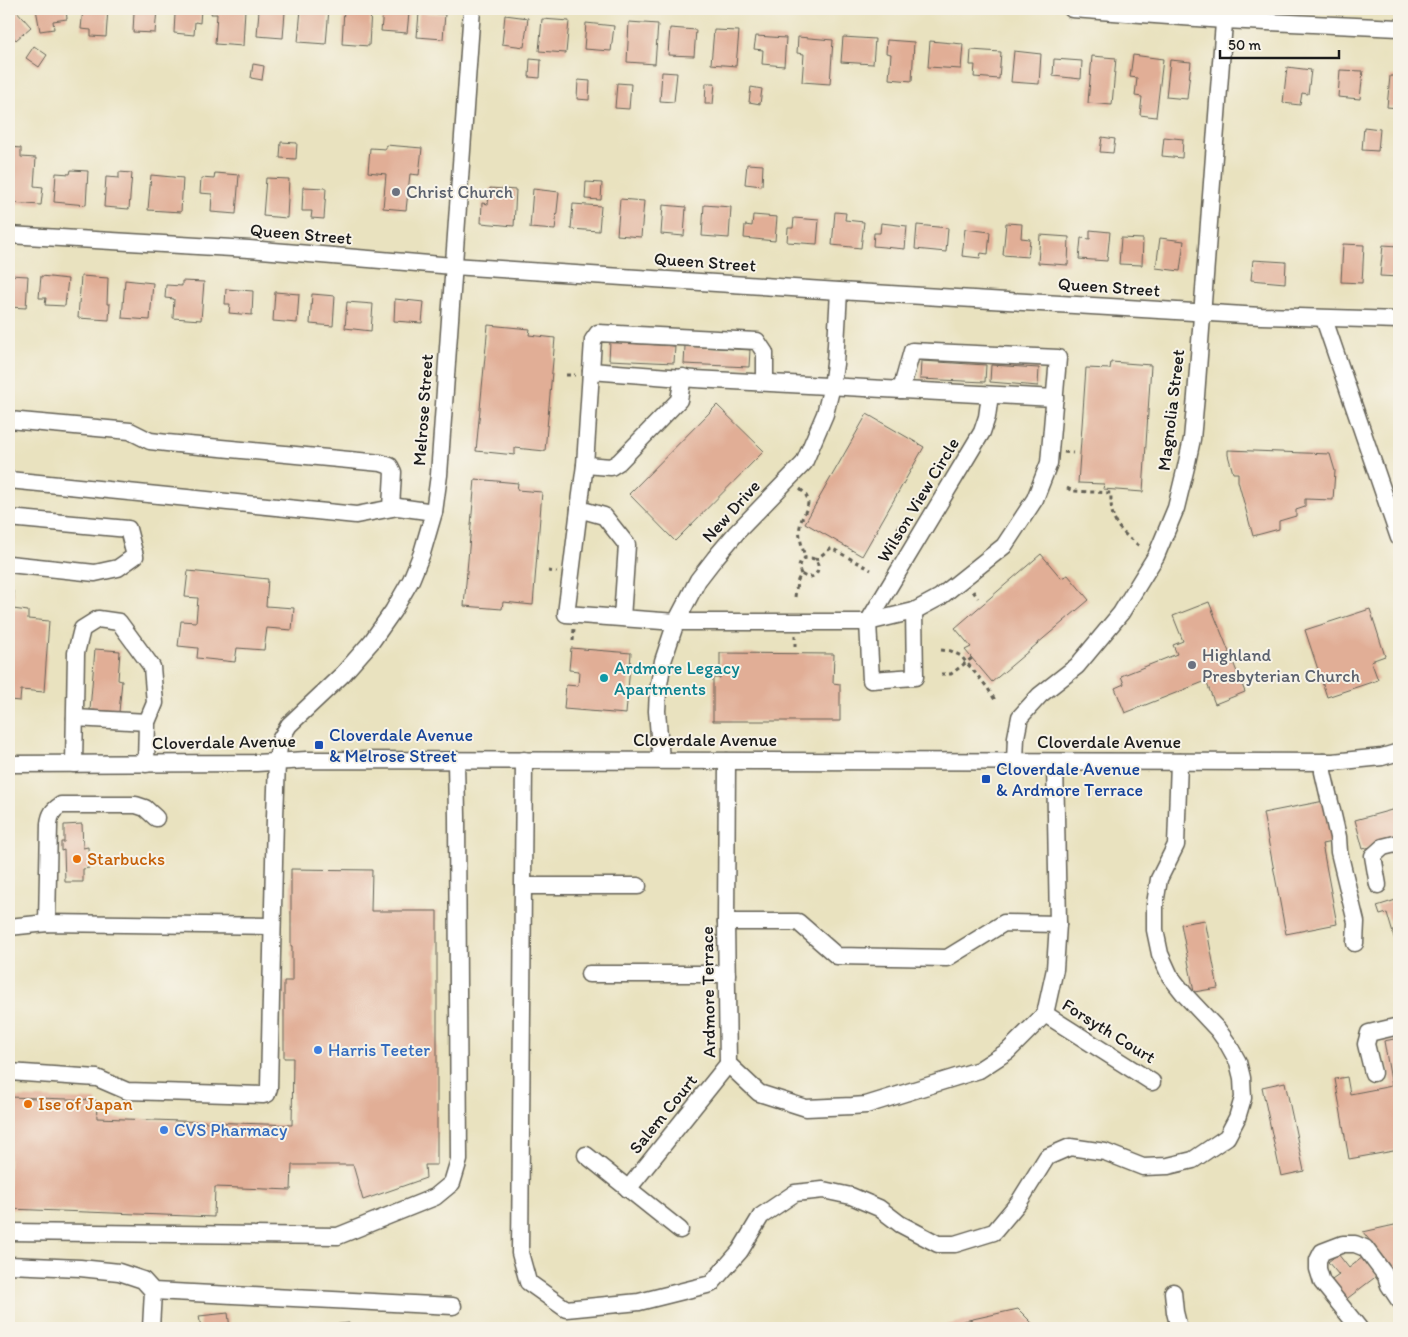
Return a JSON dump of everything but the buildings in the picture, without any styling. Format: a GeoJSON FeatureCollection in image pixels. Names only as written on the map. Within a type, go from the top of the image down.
{"type":"FeatureCollection","features":[{"type":"Feature","properties":{"kind":"street","name":"Melrose Street"},"geometry":{"type":"LineString","coordinates":[[9,1072],[97,1078],[128,1091],[263,1095],[266,1094],[269,1088],[277,762],[280,740],[289,725],[344,674],[394,611],[411,580],[434,512],[440,466],[472,9]]}},
{"type":"Feature","properties":{"kind":"street"},"geometry":{"type":"LineString","coordinates":[[1072,9],[1224,14],[1399,28]]}},
{"type":"Feature","properties":{"kind":"street","name":"Magnolia Street"},"geometry":{"type":"LineString","coordinates":[[1015,761],[1016,737],[1020,718],[1040,695],[1077,666],[1120,613],[1156,556],[1176,508],[1192,439],[1224,14]]}},
{"type":"Feature","properties":{"kind":"street","name":"Queen Street"},"geometry":{"type":"LineString","coordinates":[[9,235],[248,249],[454,266],[839,291],[1324,319],[1399,320]]}},
{"type":"Feature","properties":{"kind":"street","name":"New Drive"},"geometry":{"type":"LineString","coordinates":[[661,760],[657,711],[658,690],[664,661],[676,622],[694,587],[715,558],[737,532],[804,463],[825,414],[832,386],[839,291]]}},
{"type":"Feature","properties":{"kind":"street"},"geometry":{"type":"LineString","coordinates":[[1324,319],[1399,538]]}},
{"type":"Feature","properties":{"kind":"street"},"geometry":{"type":"LineString","coordinates":[[766,382],[765,353],[757,341],[598,333],[593,340],[586,465],[566,614],[676,622],[868,622],[914,611],[940,597],[1004,546],[1035,500],[1049,463],[1058,358],[912,351],[901,390]]}},
{"type":"Feature","properties":{"kind":"street"},"geometry":{"type":"LineString","coordinates":[[591,371],[1056,398]]}},
{"type":"Feature","properties":{"kind":"street"},"geometry":{"type":"LineString","coordinates":[[586,465],[611,467],[619,462],[679,400],[682,377]]}},
{"type":"Feature","properties":{"kind":"street","name":"Wilson View Circle"},"geometry":{"type":"LineString","coordinates":[[868,622],[982,432],[987,416],[990,394]]}},
{"type":"Feature","properties":{"kind":"street"},"geometry":{"type":"LineString","coordinates":[[9,420],[130,431],[150,441],[167,443],[380,463],[390,466],[393,472],[392,508]]}},
{"type":"Feature","properties":{"kind":"street"},"geometry":{"type":"LineString","coordinates":[[9,480],[356,515],[392,508],[434,512]]}},
{"type":"Feature","properties":{"kind":"street"},"geometry":{"type":"LineString","coordinates":[[579,509],[604,516],[627,545],[622,618]]}},
{"type":"Feature","properties":{"kind":"street"},"geometry":{"type":"LineString","coordinates":[[9,518],[128,529],[135,556],[118,568],[95,574],[9,564]]}},
{"type":"Feature","properties":{"kind":"street"},"geometry":{"type":"LineString","coordinates":[[868,622],[871,680],[915,677],[914,611]]}},
{"type":"Feature","properties":{"kind":"street"},"geometry":{"type":"LineString","coordinates":[[74,764],[76,653],[82,629],[98,619],[119,622],[152,667],[155,702],[147,722],[146,764]]}},
{"type":"Feature","properties":{"kind":"street"},"geometry":{"type":"LineString","coordinates":[[75,718],[147,722]]}},
{"type":"Feature","properties":{"kind":"street","name":"Cloverdale Avenue"},"geometry":{"type":"LineString","coordinates":[[9,764],[256,763],[307,760],[1322,762],[1382,757],[1399,752]]}},
{"type":"Feature","properties":{"kind":"street"},"geometry":{"type":"LineString","coordinates":[[9,1232],[338,1236],[435,1197],[452,1184],[459,1160],[456,760]]}},
{"type":"Feature","properties":{"kind":"street"},"geometry":{"type":"LineString","coordinates":[[524,760],[520,1253],[528,1282],[566,1309],[639,1302],[711,1284],[740,1251],[761,1216],[795,1193],[823,1190],[851,1196],[879,1208],[900,1224],[938,1244],[955,1244],[994,1232],[1019,1202],[1047,1157],[1070,1147],[1105,1152],[1143,1166],[1168,1166],[1193,1160],[1227,1137],[1237,1118],[1243,1098],[1242,1078],[1238,1062],[1218,1030],[1185,996],[1170,976],[1160,954],[1155,930],[1155,904],[1159,879],[1176,845],[1179,762]]}},
{"type":"Feature","properties":{"kind":"street","name":"Ardmore Terrace"},"geometry":{"type":"LineString","coordinates":[[727,760],[726,922],[728,1064],[758,1093],[806,1108],[866,1105],[979,1070],[1008,1051],[1045,1014]]}},
{"type":"Feature","properties":{"kind":"street"},"geometry":{"type":"LineString","coordinates":[[1045,1014],[1055,969],[1058,924],[1055,762]]}},
{"type":"Feature","properties":{"kind":"street"},"geometry":{"type":"LineString","coordinates":[[1322,762],[1322,772],[1338,837],[1339,852],[1356,922],[1354,944]]}},
{"type":"Feature","properties":{"kind":"street"},"geometry":{"type":"LineString","coordinates":[[47,923],[49,824],[50,815],[55,808],[61,805],[136,804],[145,808],[156,818]]}},
{"type":"Feature","properties":{"kind":"street"},"geometry":{"type":"LineString","coordinates":[[1378,884],[1374,856],[1383,847],[1399,843]]}},
{"type":"Feature","properties":{"kind":"street"},"geometry":{"type":"LineString","coordinates":[[523,886],[638,886]]}},
{"type":"Feature","properties":{"kind":"street"},"geometry":{"type":"LineString","coordinates":[[726,922],[798,922],[837,956],[947,958],[1004,923],[1058,924]]}},
{"type":"Feature","properties":{"kind":"street"},"geometry":{"type":"LineString","coordinates":[[9,927],[47,923],[272,926]]}},
{"type":"Feature","properties":{"kind":"street"},"geometry":{"type":"LineString","coordinates":[[589,974],[727,974]]}},
{"type":"Feature","properties":{"kind":"street","name":"Forsyth Court"},"geometry":{"type":"LineString","coordinates":[[1045,1014],[1152,1082]]}},
{"type":"Feature","properties":{"kind":"street"},"geometry":{"type":"LineString","coordinates":[[1373,1073],[1366,1044],[1369,1033],[1399,1026]]}},
{"type":"Feature","properties":{"kind":"street","name":"Salem Court"},"geometry":{"type":"LineString","coordinates":[[628,1189],[728,1064]]}},
{"type":"Feature","properties":{"kind":"street"},"geometry":{"type":"LineString","coordinates":[[586,1155],[680,1230]]}},
{"type":"Feature","properties":{"kind":"street"},"geometry":{"type":"LineString","coordinates":[[1359,1328],[1322,1282],[1318,1270],[1318,1260],[1322,1252],[1343,1244],[1355,1244],[1365,1248],[1386,1276],[1389,1285],[1399,1300]]}},
{"type":"Feature","properties":{"kind":"street"},"geometry":{"type":"LineString","coordinates":[[9,1266],[80,1268],[119,1272],[143,1280],[153,1291],[453,1306]]}},
{"type":"Feature","properties":{"kind":"street"},"geometry":{"type":"LineString","coordinates":[[151,1328],[153,1291]]}},
{"type":"Feature","properties":{"kind":"street"},"geometry":{"type":"LineString","coordinates":[[1173,1292],[1174,1312],[1180,1328]]}},
{"type":"Feature","properties":{"kind":"path"},"geometry":{"type":"LineString","coordinates":[[799,488],[805,493],[808,501],[807,510],[802,517],[800,526],[800,536],[805,558]]}},
{"type":"Feature","properties":{"kind":"path"},"geometry":{"type":"LineString","coordinates":[[1067,488],[1073,491],[1111,493],[1113,518],[1122,532],[1143,548]]}},
{"type":"Feature","properties":{"kind":"path"},"geometry":{"type":"LineString","coordinates":[[814,560],[831,548],[871,570]]}},
{"type":"Feature","properties":{"kind":"path"},"geometry":{"type":"LineString","coordinates":[[805,558],[814,560],[818,565],[815,574],[810,577],[803,576],[798,568],[805,558]]}},
{"type":"Feature","properties":{"kind":"path"},"geometry":{"type":"LineString","coordinates":[[795,597],[797,582],[801,574]]}},
{"type":"Feature","properties":{"kind":"path"},"geometry":{"type":"LineString","coordinates":[[941,650],[961,656],[987,687],[995,700]]}},
{"type":"Feature","properties":{"kind":"path"},"geometry":{"type":"LineString","coordinates":[[941,674],[951,674],[972,658]]}},
{"type":"Feature","properties":{"kind":"place","name":"Christ Church"},"geometry":{"type":"Point","coordinates":[396,192]}},
{"type":"Feature","properties":{"kind":"place","name":"Highland Presbyterian Church"},"geometry":{"type":"Point","coordinates":[1192,665]}},
{"type":"Feature","properties":{"kind":"place","name":"Ardmore Legacy Apartments"},"geometry":{"type":"Point","coordinates":[604,678]}},
{"type":"Feature","properties":{"kind":"place","name":"Cloverdale Avenue & Melrose Street"},"geometry":{"type":"Point","coordinates":[319,745]}},
{"type":"Feature","properties":{"kind":"place","name":"Cloverdale Avenue & Ardmore Terrace"},"geometry":{"type":"Point","coordinates":[986,779]}},
{"type":"Feature","properties":{"kind":"place","name":"Starbucks"},"geometry":{"type":"Point","coordinates":[77,859]}},
{"type":"Feature","properties":{"kind":"place","name":"Harris Teeter"},"geometry":{"type":"Point","coordinates":[318,1050]}},
{"type":"Feature","properties":{"kind":"place","name":"Ise of Japan"},"geometry":{"type":"Point","coordinates":[28,1104]}},
{"type":"Feature","properties":{"kind":"place","name":"CVS Pharmacy"},"geometry":{"type":"Point","coordinates":[164,1130]}}]}
